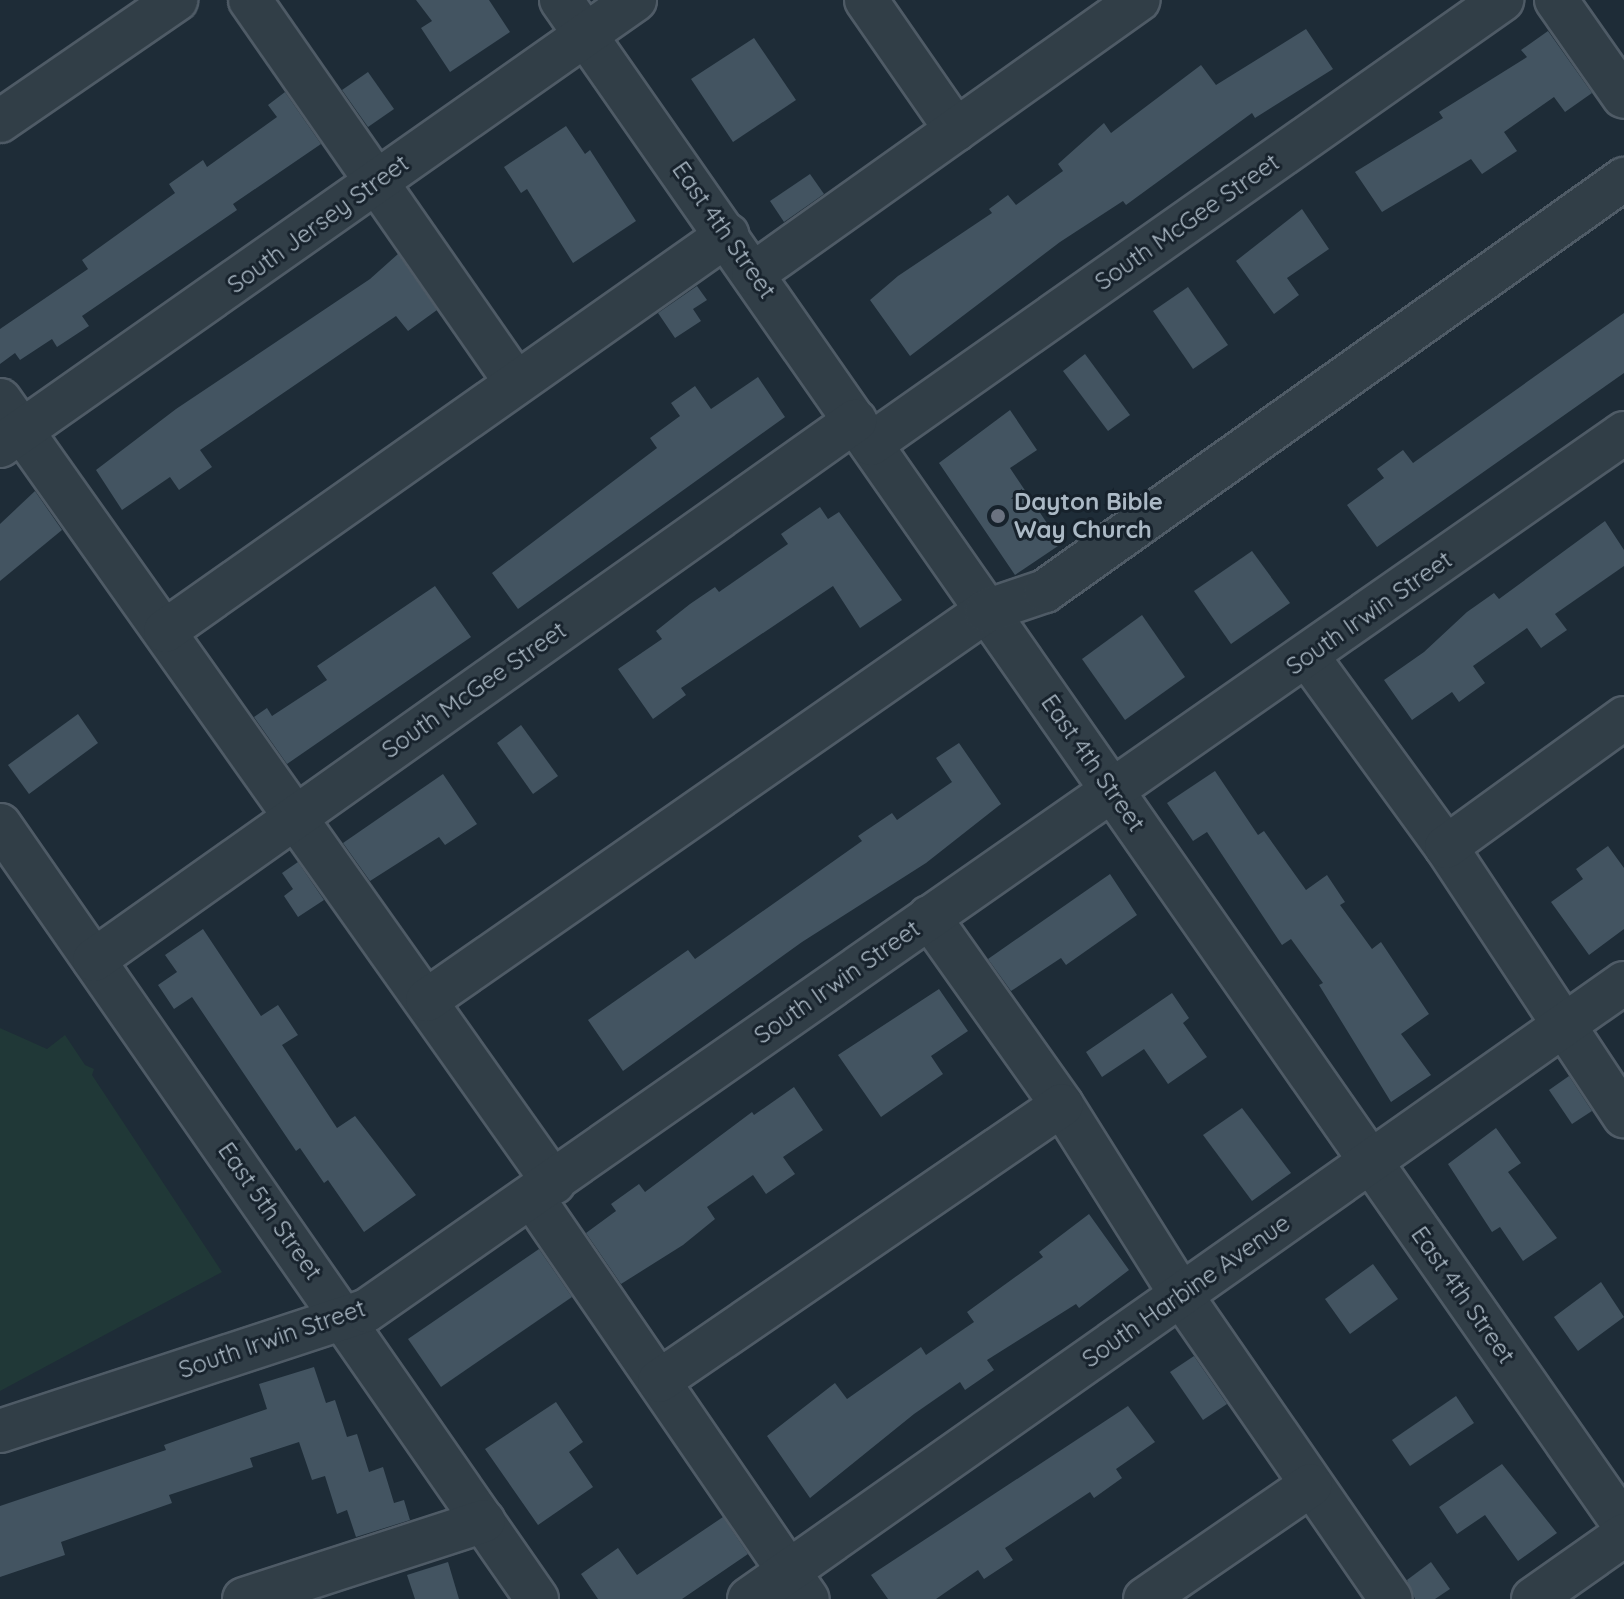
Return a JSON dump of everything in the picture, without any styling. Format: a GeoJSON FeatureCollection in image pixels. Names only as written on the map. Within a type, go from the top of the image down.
{"type":"FeatureCollection","features":[{"type":"Feature","properties":{"kind":"street"},"geometry":{"type":"LineString","coordinates":[[0,121],[176,0]]}},
{"type":"Feature","properties":{"kind":"street"},"geometry":{"type":"LineString","coordinates":[[250,0],[515,381]]}},
{"type":"Feature","properties":{"kind":"street","name":"East 4th Street"},"geometry":{"type":"LineString","coordinates":[[561,0],[1624,1525]]}},
{"type":"Feature","properties":{"kind":"street","name":"South Jersey Street"},"geometry":{"type":"LineString","coordinates":[[7,426],[376,182],[635,0]]}},
{"type":"Feature","properties":{"kind":"street"},"geometry":{"type":"LineString","coordinates":[[866,0],[956,130]]}},
{"type":"Feature","properties":{"kind":"street"},"geometry":{"type":"LineString","coordinates":[[753,274],[1138,0]]}},
{"type":"Feature","properties":{"kind":"street","name":"South McGee Street"},"geometry":{"type":"LineString","coordinates":[[94,960],[298,815],[1502,0]]}},
{"type":"Feature","properties":{"kind":"street"},"geometry":{"type":"LineString","coordinates":[[1556,0],[1624,97]]}},
{"type":"Feature","properties":{"kind":"street"},"geometry":{"type":"LineString","coordinates":[[427,1000],[986,611],[1045,591],[1624,179]]}},
{"type":"Feature","properties":{"kind":"street"},"geometry":{"type":"LineString","coordinates":[[165,631],[515,381],[727,235]]}},
{"type":"Feature","properties":{"kind":"street"},"geometry":{"type":"LineString","coordinates":[[7,426],[165,631],[427,1000],[659,1381],[798,1586]]}},
{"type":"Feature","properties":{"kind":"street","name":"South Irwin Street"},"geometry":{"type":"LineString","coordinates":[[0,1431],[366,1311],[544,1190],[929,917],[1308,657],[1624,433]]}},
{"type":"Feature","properties":{"kind":"street"},"geometry":{"type":"LineString","coordinates":[[1308,657],[1446,847],[1561,1026],[1624,1116]]}},
{"type":"Feature","properties":{"kind":"street"},"geometry":{"type":"LineString","coordinates":[[1446,847],[1624,718]]}},
{"type":"Feature","properties":{"kind":"street","name":"East 5th Street"},"geometry":{"type":"LineString","coordinates":[[0,825],[537,1599]]}},
{"type":"Feature","properties":{"kind":"street"},"geometry":{"type":"LineString","coordinates":[[929,917],[1062,1105],[1181,1295],[1391,1599]]}},
{"type":"Feature","properties":{"kind":"street","name":"South Harbine Avenue"},"geometry":{"type":"LineString","coordinates":[[749,1599],[798,1586],[1181,1295],[1624,983]]}},
{"type":"Feature","properties":{"kind":"street"},"geometry":{"type":"LineString","coordinates":[[659,1381],[1062,1105]]}},
{"type":"Feature","properties":{"kind":"street"},"geometry":{"type":"LineString","coordinates":[[1145,1599],[1311,1485]]}},
{"type":"Feature","properties":{"kind":"street"},"geometry":{"type":"LineString","coordinates":[[244,1599],[484,1521]]}},
{"type":"Feature","properties":{"kind":"street"},"geometry":{"type":"LineString","coordinates":[[1533,1599],[1624,1535]]}},
{"type":"Feature","properties":{"kind":"green space"},"geometry":{"type":"Polygon","coordinates":[[[0,1028],[47,1049],[65,1035],[85,1065],[94,1069],[92,1075],[222,1272],[0,1391],[0,1028]]]}},
{"type":"Feature","properties":{"kind":"building"},"geometry":{"type":"Polygon","coordinates":[[[416,0],[489,0],[510,32],[450,72],[421,28],[432,21],[416,0]]]}},
{"type":"Feature","properties":{"kind":"building"},"geometry":{"type":"Polygon","coordinates":[[[1306,29],[1333,69],[1255,118],[1252,113],[1126,205],[1123,201],[1060,242],[910,356],[870,300],[898,276],[992,213],[989,209],[1008,195],[1016,205],[1063,171],[1058,164],[1104,123],[1111,133],[1201,65],[1216,85],[1306,29]]]}},
{"type":"Feature","properties":{"kind":"building"},"geometry":{"type":"Polygon","coordinates":[[[1548,31],[1592,93],[1565,112],[1554,97],[1504,132],[1517,151],[1482,174],[1471,159],[1382,212],[1355,172],[1443,118],[1439,112],[1527,57],[1521,50],[1548,31]]]}},
{"type":"Feature","properties":{"kind":"building"},"geometry":{"type":"Polygon","coordinates":[[[754,38],[796,100],[733,142],[691,79],[754,38]]]}},
{"type":"Feature","properties":{"kind":"building"},"geometry":{"type":"Polygon","coordinates":[[[368,72],[394,109],[368,127],[342,90],[368,72]]]}},
{"type":"Feature","properties":{"kind":"building"},"geometry":{"type":"Polygon","coordinates":[[[285,92],[321,144],[233,204],[237,210],[82,316],[89,326],[57,347],[52,339],[20,360],[15,353],[0,364],[0,329],[88,269],[82,260],[175,193],[169,184],[203,160],[207,167],[277,117],[268,105],[285,92]]]}},
{"type":"Feature","properties":{"kind":"building"},"geometry":{"type":"Polygon","coordinates":[[[566,126],[585,154],[590,150],[636,221],[573,263],[527,189],[521,193],[504,167],[566,126]]]}},
{"type":"Feature","properties":{"kind":"building"},"geometry":{"type":"Polygon","coordinates":[[[810,174],[824,194],[784,222],[770,201],[810,174]]]}},
{"type":"Feature","properties":{"kind":"building"},"geometry":{"type":"Polygon","coordinates":[[[1302,209],[1329,249],[1287,278],[1299,295],[1274,314],[1236,261],[1302,209]]]}},
{"type":"Feature","properties":{"kind":"building"},"geometry":{"type":"Polygon","coordinates":[[[398,254],[437,310],[408,331],[396,316],[200,450],[212,467],[179,490],[170,477],[122,510],[96,470],[176,409],[370,279],[398,254]]]}},
{"type":"Feature","properties":{"kind":"building"},"geometry":{"type":"Polygon","coordinates":[[[697,286],[707,300],[693,309],[701,321],[675,338],[658,313],[697,286]]]}},
{"type":"Feature","properties":{"kind":"building"},"geometry":{"type":"Polygon","coordinates":[[[1188,287],[1228,345],[1193,369],[1153,311],[1188,287]]]}},
{"type":"Feature","properties":{"kind":"building"},"geometry":{"type":"Polygon","coordinates":[[[1624,313],[1624,373],[1377,547],[1347,505],[1384,478],[1377,469],[1403,450],[1413,463],[1624,313]]]}},
{"type":"Feature","properties":{"kind":"building"},"geometry":{"type":"Polygon","coordinates":[[[1085,354],[1130,415],[1108,431],[1063,371],[1085,354]]]}},
{"type":"Feature","properties":{"kind":"building"},"geometry":{"type":"Polygon","coordinates":[[[758,377],[785,417],[518,609],[492,573],[657,448],[650,438],[680,416],[671,403],[695,386],[711,409],[758,377]]]}},
{"type":"Feature","properties":{"kind":"building"},"geometry":{"type":"Polygon","coordinates":[[[1010,410],[1037,450],[1010,468],[1061,544],[1015,575],[939,463],[1010,410]]]}},
{"type":"Feature","properties":{"kind":"building"},"geometry":{"type":"Polygon","coordinates":[[[35,491],[62,530],[0,581],[0,524],[35,491]]]}},
{"type":"Feature","properties":{"kind":"building"},"geometry":{"type":"Polygon","coordinates":[[[820,507],[828,519],[839,512],[902,600],[860,628],[833,586],[681,688],[686,695],[653,719],[618,669],[662,639],[656,631],[690,604],[715,587],[719,592],[788,544],[781,534],[820,507]]]}},
{"type":"Feature","properties":{"kind":"building"},"geometry":{"type":"Polygon","coordinates":[[[1605,521],[1624,550],[1624,566],[1555,614],[1567,630],[1541,648],[1527,628],[1473,666],[1485,683],[1459,702],[1452,692],[1412,720],[1384,680],[1424,652],[1467,612],[1494,593],[1499,599],[1605,521]]]}},
{"type":"Feature","properties":{"kind":"building"},"geometry":{"type":"Polygon","coordinates":[[[1252,551],[1290,603],[1231,644],[1194,591],[1252,551]]]}},
{"type":"Feature","properties":{"kind":"building"},"geometry":{"type":"Polygon","coordinates":[[[435,586],[471,637],[287,764],[254,717],[267,708],[272,716],[327,680],[317,666],[435,586]]]}},
{"type":"Feature","properties":{"kind":"building"},"geometry":{"type":"Polygon","coordinates":[[[1142,615],[1185,677],[1125,720],[1082,659],[1142,615]]]}},
{"type":"Feature","properties":{"kind":"building"},"geometry":{"type":"Polygon","coordinates":[[[78,714],[98,743],[29,794],[8,765],[78,714]]]}},
{"type":"Feature","properties":{"kind":"building"},"geometry":{"type":"Polygon","coordinates":[[[521,725],[558,776],[533,794],[497,743],[521,725]]]}},
{"type":"Feature","properties":{"kind":"building"},"geometry":{"type":"Polygon","coordinates":[[[959,743],[1001,804],[926,863],[802,942],[623,1071],[588,1020],[688,950],[695,959],[862,841],[858,836],[892,813],[897,820],[952,782],[936,758],[959,743]]]}},
{"type":"Feature","properties":{"kind":"building"},"geometry":{"type":"Polygon","coordinates":[[[1215,771],[1258,835],[1264,831],[1306,890],[1327,875],[1345,902],[1340,905],[1372,949],[1381,942],[1429,1014],[1401,1034],[1431,1075],[1391,1102],[1319,985],[1323,983],[1291,939],[1282,945],[1207,832],[1193,841],[1167,803],[1215,771]]]}},
{"type":"Feature","properties":{"kind":"building"},"geometry":{"type":"Polygon","coordinates":[[[443,774],[477,824],[445,845],[439,837],[370,881],[343,843],[443,774]]]}},
{"type":"Feature","properties":{"kind":"building"},"geometry":{"type":"Polygon","coordinates":[[[1608,846],[1624,868],[1624,929],[1589,955],[1551,902],[1583,879],[1576,869],[1608,846]]]}},
{"type":"Feature","properties":{"kind":"building"},"geometry":{"type":"Polygon","coordinates":[[[298,862],[324,900],[298,917],[284,896],[293,889],[282,873],[298,862]]]}},
{"type":"Feature","properties":{"kind":"building"},"geometry":{"type":"Polygon","coordinates":[[[1110,874],[1137,915],[1066,965],[1061,958],[1011,991],[988,959],[1110,874]]]}},
{"type":"Feature","properties":{"kind":"building"},"geometry":{"type":"Polygon","coordinates":[[[203,929],[261,1016],[278,1005],[298,1035],[282,1045],[337,1128],[355,1116],[416,1195],[364,1232],[328,1180],[324,1183],[300,1148],[296,1151],[192,997],[174,1009],[158,985],[177,972],[165,955],[203,929]]]}},
{"type":"Feature","properties":{"kind":"building"},"geometry":{"type":"Polygon","coordinates":[[[939,989],[968,1031],[931,1056],[943,1074],[881,1117],[838,1055],[939,989]]]}},
{"type":"Feature","properties":{"kind":"building"},"geometry":{"type":"Polygon","coordinates":[[[1172,993],[1189,1018],[1183,1023],[1207,1057],[1168,1084],[1144,1049],[1102,1077],[1086,1052],[1172,993]]]}},
{"type":"Feature","properties":{"kind":"building"},"geometry":{"type":"Polygon","coordinates":[[[1569,1076],[1592,1111],[1572,1124],[1549,1090],[1569,1076]]]}},
{"type":"Feature","properties":{"kind":"building"},"geometry":{"type":"Polygon","coordinates":[[[794,1087],[823,1130],[783,1157],[795,1174],[766,1194],[753,1175],[707,1207],[715,1219],[683,1245],[621,1284],[586,1233],[616,1211],[611,1204],[639,1184],[645,1192],[752,1112],[754,1115],[794,1087]]]}},
{"type":"Feature","properties":{"kind":"building"},"geometry":{"type":"Polygon","coordinates":[[[1242,1108],[1291,1173],[1252,1201],[1203,1135],[1242,1108]]]}},
{"type":"Feature","properties":{"kind":"building"},"geometry":{"type":"Polygon","coordinates":[[[1496,1128],[1521,1163],[1508,1172],[1557,1238],[1523,1261],[1500,1227],[1492,1232],[1448,1164],[1496,1128]]]}},
{"type":"Feature","properties":{"kind":"building"},"geometry":{"type":"Polygon","coordinates":[[[1089,1214],[1129,1270],[1079,1308],[1076,1304],[987,1360],[994,1370],[965,1390],[960,1382],[914,1414],[810,1498],[767,1436],[835,1383],[847,1399],[921,1347],[926,1355],[974,1322],[967,1312],[1043,1257],[1039,1252],[1089,1214]]]}},
{"type":"Feature","properties":{"kind":"building"},"geometry":{"type":"Polygon","coordinates":[[[539,1249],[572,1297],[441,1387],[408,1339],[539,1249]]]}},
{"type":"Feature","properties":{"kind":"building"},"geometry":{"type":"Polygon","coordinates":[[[1373,1264],[1398,1299],[1350,1334],[1325,1299],[1373,1264]]]}},
{"type":"Feature","properties":{"kind":"building"},"geometry":{"type":"Polygon","coordinates":[[[1601,1282],[1624,1317],[1578,1351],[1554,1317],[1601,1282]]]}},
{"type":"Feature","properties":{"kind":"building"},"geometry":{"type":"Polygon","coordinates":[[[1194,1356],[1227,1404],[1203,1420],[1170,1372],[1194,1356]]]}},
{"type":"Feature","properties":{"kind":"building"},"geometry":{"type":"Polygon","coordinates":[[[314,1367],[326,1403],[335,1400],[347,1437],[357,1434],[369,1472],[383,1467],[394,1503],[404,1500],[410,1520],[356,1537],[347,1510],[337,1514],[325,1476],[312,1480],[299,1442],[250,1458],[253,1467],[169,1495],[172,1503],[61,1542],[65,1555],[0,1577],[0,1506],[166,1450],[164,1445],[267,1409],[259,1384],[314,1367]]]}},
{"type":"Feature","properties":{"kind":"building"},"geometry":{"type":"Polygon","coordinates":[[[1456,1396],[1474,1423],[1410,1466],[1392,1440],[1456,1396]]]}},
{"type":"Feature","properties":{"kind":"building"},"geometry":{"type":"Polygon","coordinates":[[[556,1402],[583,1442],[569,1452],[593,1487],[538,1525],[485,1449],[556,1402]]]}},
{"type":"Feature","properties":{"kind":"building"},"geometry":{"type":"Polygon","coordinates":[[[1128,1406],[1155,1442],[1116,1469],[1122,1478],[1094,1498],[1090,1492],[1005,1548],[1013,1560],[984,1579],[978,1570],[936,1599],[888,1599],[871,1575],[1128,1406]]]}},
{"type":"Feature","properties":{"kind":"building"},"geometry":{"type":"Polygon","coordinates":[[[1502,1464],[1557,1533],[1518,1561],[1485,1515],[1457,1534],[1439,1507],[1502,1464]]]}},
{"type":"Feature","properties":{"kind":"building"},"geometry":{"type":"Polygon","coordinates":[[[723,1517],[748,1554],[682,1599],[598,1599],[581,1574],[618,1548],[637,1575],[723,1517]]]}},
{"type":"Feature","properties":{"kind":"building"},"geometry":{"type":"Polygon","coordinates":[[[448,1562],[459,1599],[415,1599],[407,1575],[448,1562]]]}},
{"type":"Feature","properties":{"kind":"building"},"geometry":{"type":"Polygon","coordinates":[[[1431,1562],[1450,1589],[1435,1599],[1415,1599],[1407,1580],[1431,1562]]]}},
{"type":"Feature","properties":{"kind":"place","name":"Dayton Bible Way Church"},"geometry":{"type":"Point","coordinates":[998,516]}}]}
